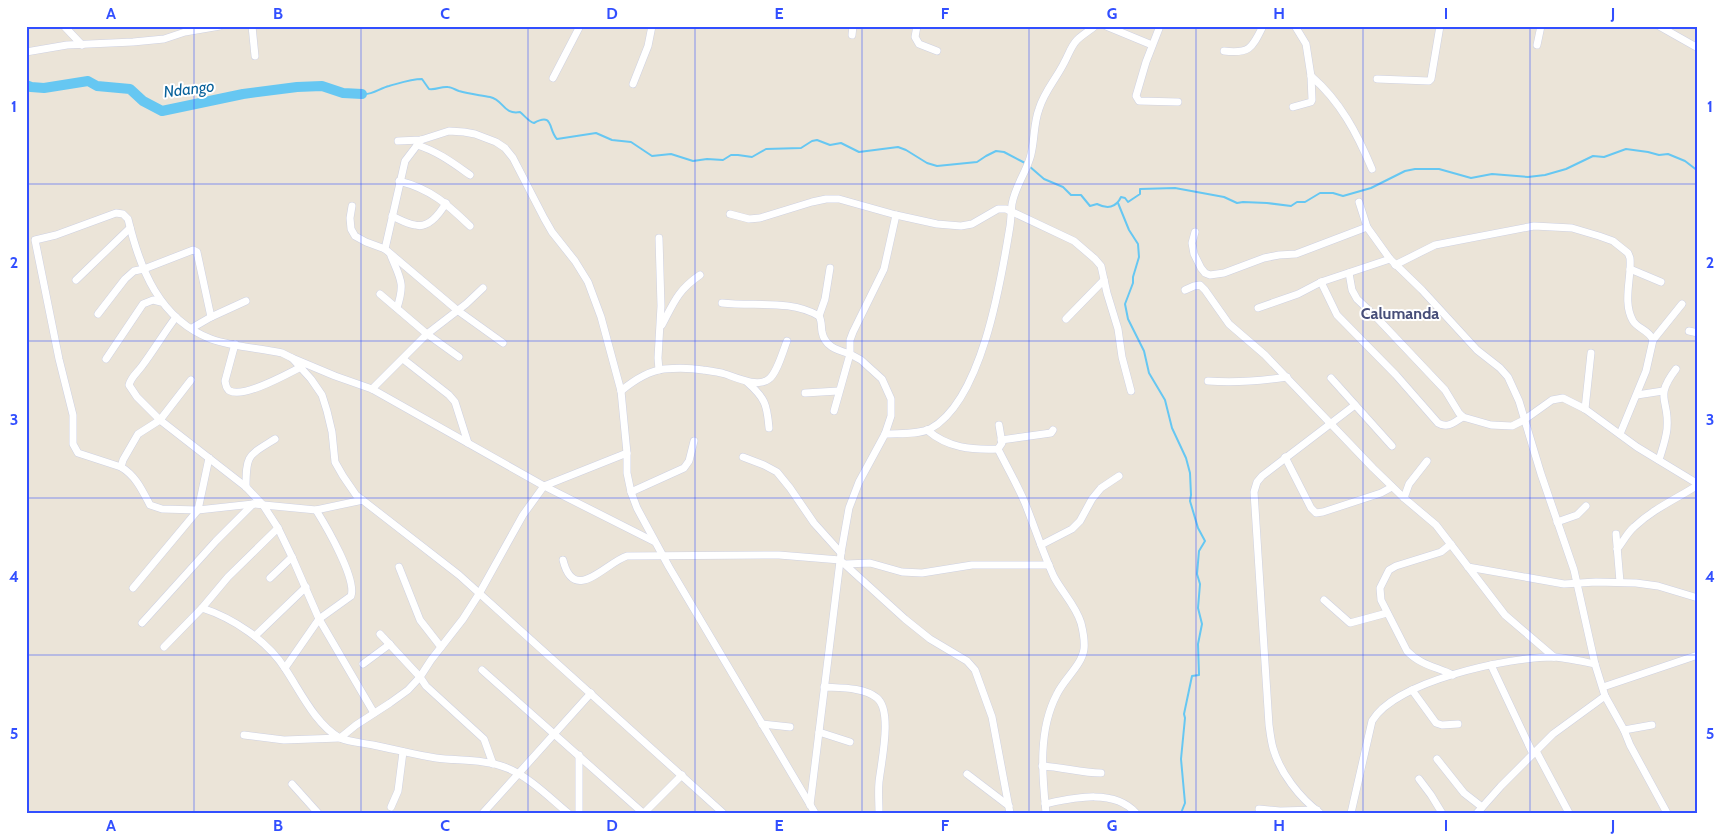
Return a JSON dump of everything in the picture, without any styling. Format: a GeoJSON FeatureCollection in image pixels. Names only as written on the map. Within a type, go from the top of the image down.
{"type":"FeatureCollection","features":[{"type":"Feature","properties":{"kind":"street"},"geometry":{"type":"LineString","coordinates":[[64,26],[82,44]]}},
{"type":"Feature","properties":{"kind":"street"},"geometry":{"type":"LineString","coordinates":[[176,26],[176,35]]}},
{"type":"Feature","properties":{"kind":"street"},"geometry":{"type":"LineString","coordinates":[[26,52],[67,45],[164,39],[220,26]]}},
{"type":"Feature","properties":{"kind":"street"},"geometry":{"type":"LineString","coordinates":[[252,26],[255,56]]}},
{"type":"Feature","properties":{"kind":"street"},"geometry":{"type":"LineString","coordinates":[[553,78],[580,26]]}},
{"type":"Feature","properties":{"kind":"street"},"geometry":{"type":"LineString","coordinates":[[633,84],[648,46],[652,26]]}},
{"type":"Feature","properties":{"kind":"street"},"geometry":{"type":"LineString","coordinates":[[852,35],[854,26]]}},
{"type":"Feature","properties":{"kind":"street"},"geometry":{"type":"LineString","coordinates":[[917,26],[915,38],[919,44],[938,51]]}},
{"type":"Feature","properties":{"kind":"street"},"geometry":{"type":"LineString","coordinates":[[885,434],[928,430],[957,403],[966,390],[977,365],[996,295],[1014,196],[1028,164],[1039,109],[1073,45],[1095,26]]}},
{"type":"Feature","properties":{"kind":"street"},"geometry":{"type":"LineString","coordinates":[[1106,26],[1152,45]]}},
{"type":"Feature","properties":{"kind":"street"},"geometry":{"type":"LineString","coordinates":[[1160,26],[1136,96],[1137,99],[1178,102]]}},
{"type":"Feature","properties":{"kind":"street"},"geometry":{"type":"LineString","coordinates":[[1224,50],[1246,51],[1250,48],[1263,26]]}},
{"type":"Feature","properties":{"kind":"street"},"geometry":{"type":"LineString","coordinates":[[1293,107],[1311,102],[1312,100],[1311,76],[1306,44],[1295,26]]}},
{"type":"Feature","properties":{"kind":"street"},"geometry":{"type":"LineString","coordinates":[[1377,79],[1429,81],[1431,79],[1440,26]]}},
{"type":"Feature","properties":{"kind":"street"},"geometry":{"type":"LineString","coordinates":[[1537,45],[1541,26]]}},
{"type":"Feature","properties":{"kind":"street"},"geometry":{"type":"LineString","coordinates":[[1659,26],[1698,48]]}},
{"type":"Feature","properties":{"kind":"street"},"geometry":{"type":"LineString","coordinates":[[1311,76],[1334,98],[1351,123],[1372,168]]}},
{"type":"Feature","properties":{"kind":"street"},"geometry":{"type":"LineString","coordinates":[[398,140],[419,142],[449,131],[475,134],[505,148],[513,158],[552,232],[575,261],[588,282],[621,392],[627,473],[631,492],[654,541],[814,813]]}},
{"type":"Feature","properties":{"kind":"street"},"geometry":{"type":"LineString","coordinates":[[419,142],[470,176]]}},
{"type":"Feature","properties":{"kind":"street"},"geometry":{"type":"LineString","coordinates":[[397,308],[402,291],[402,281],[388,252],[392,216],[405,161],[419,142]]}},
{"type":"Feature","properties":{"kind":"street"},"geometry":{"type":"LineString","coordinates":[[400,180],[417,185],[446,203],[470,226]]}},
{"type":"Feature","properties":{"kind":"street"},"geometry":{"type":"LineString","coordinates":[[730,214],[749,219],[760,218],[812,202],[839,199],[896,216],[937,224],[960,226],[979,221],[998,209],[1006,209],[1011,213],[1031,220],[1074,241],[1096,258],[1101,266],[1106,293],[1118,329],[1122,357],[1131,391]]}},
{"type":"Feature","properties":{"kind":"street"},"geometry":{"type":"LineString","coordinates":[[1359,202],[1368,226],[1392,262],[1422,290],[1477,350],[1500,368],[1508,377],[1519,401],[1574,570],[1595,664],[1605,696],[1667,813]]}},
{"type":"Feature","properties":{"kind":"street"},"geometry":{"type":"LineString","coordinates":[[392,216],[416,226],[424,225],[439,214],[446,203]]}},
{"type":"Feature","properties":{"kind":"street"},"geometry":{"type":"LineString","coordinates":[[352,206],[351,229],[355,236],[388,252],[457,310],[503,343]]}},
{"type":"Feature","properties":{"kind":"street"},"geometry":{"type":"LineString","coordinates":[[363,500],[316,510],[253,504],[198,510],[162,509],[150,505],[137,481],[130,473],[121,467],[78,452],[73,444],[73,415],[59,359],[35,240],[56,235],[116,213],[123,214],[128,219],[144,269],[161,302],[176,317],[192,328],[211,338],[282,353],[335,376],[372,388],[544,486],[654,541]]}},
{"type":"Feature","properties":{"kind":"street"},"geometry":{"type":"LineString","coordinates":[[834,411],[838,391],[850,354],[850,340],[884,269],[896,216]]}},
{"type":"Feature","properties":{"kind":"street"},"geometry":{"type":"LineString","coordinates":[[1195,232],[1192,243],[1194,254],[1201,268],[1210,275],[1224,273],[1264,258],[1296,254],[1368,226]]}},
{"type":"Feature","properties":{"kind":"street"},"geometry":{"type":"LineString","coordinates":[[1258,308],[1298,294],[1321,282],[1392,262],[1436,245],[1534,226],[1550,226],[1572,228],[1613,241],[1628,253],[1630,269],[1628,290],[1631,314],[1634,321],[1647,331],[1653,340]]}},
{"type":"Feature","properties":{"kind":"street"},"geometry":{"type":"LineString","coordinates":[[76,280],[130,228]]}},
{"type":"Feature","properties":{"kind":"street"},"geometry":{"type":"LineString","coordinates":[[659,238],[661,327],[658,358],[659,370]]}},
{"type":"Feature","properties":{"kind":"street"},"geometry":{"type":"LineString","coordinates":[[98,314],[125,279],[134,271],[193,250],[197,252],[211,317]]}},
{"type":"Feature","properties":{"kind":"street"},"geometry":{"type":"LineString","coordinates":[[810,805],[849,508],[859,482],[885,434],[891,416],[891,399],[882,380],[861,360],[829,346],[824,339],[819,316],[825,298],[830,268]]}},
{"type":"Feature","properties":{"kind":"street"},"geometry":{"type":"LineString","coordinates":[[1630,269],[1661,282]]}},
{"type":"Feature","properties":{"kind":"street"},"geometry":{"type":"LineString","coordinates":[[1349,273],[1352,290],[1357,299],[1445,390],[1458,413],[1463,417],[1504,427],[1512,426],[1558,398],[1568,400],[1585,409],[1637,447],[1698,485],[1678,498],[1660,506],[1632,528],[1617,549]]}},
{"type":"Feature","properties":{"kind":"street"},"geometry":{"type":"LineString","coordinates":[[661,327],[678,295],[687,284],[700,274]]}},
{"type":"Feature","properties":{"kind":"street"},"geometry":{"type":"LineString","coordinates":[[1201,286],[1210,275]]}},
{"type":"Feature","properties":{"kind":"street"},"geometry":{"type":"LineString","coordinates":[[1066,319],[1104,280]]}},
{"type":"Feature","properties":{"kind":"street"},"geometry":{"type":"LineString","coordinates":[[1321,282],[1337,315],[1396,375],[1438,423],[1443,426],[1449,426],[1463,417]]}},
{"type":"Feature","properties":{"kind":"street"},"geometry":{"type":"LineString","coordinates":[[1184,290],[1194,286],[1201,286]]}},
{"type":"Feature","properties":{"kind":"street"},"geometry":{"type":"LineString","coordinates":[[1201,286],[1229,324],[1265,355],[1392,487],[1436,525],[1505,615],[1554,657]]}},
{"type":"Feature","properties":{"kind":"street"},"geometry":{"type":"LineString","coordinates":[[372,388],[427,334],[482,288]]}},
{"type":"Feature","properties":{"kind":"street"},"geometry":{"type":"LineString","coordinates":[[380,294],[427,334],[459,357]]}},
{"type":"Feature","properties":{"kind":"street"},"geometry":{"type":"LineString","coordinates":[[106,360],[143,304],[148,301],[161,302]]}},
{"type":"Feature","properties":{"kind":"street"},"geometry":{"type":"LineString","coordinates":[[192,328],[246,301]]}},
{"type":"Feature","properties":{"kind":"street"},"geometry":{"type":"LineString","coordinates":[[722,303],[783,305],[819,316]]}},
{"type":"Feature","properties":{"kind":"street"},"geometry":{"type":"LineString","coordinates":[[1620,434],[1646,371],[1653,340],[1682,304]]}},
{"type":"Feature","properties":{"kind":"street"},"geometry":{"type":"LineString","coordinates":[[176,317],[129,385],[137,397],[160,420],[246,487],[263,505],[278,528],[319,619],[374,713]]}},
{"type":"Feature","properties":{"kind":"street"},"geometry":{"type":"LineString","coordinates":[[1689,331],[1698,334]]}},
{"type":"Feature","properties":{"kind":"street"},"geometry":{"type":"LineString","coordinates":[[621,392],[631,383],[659,370],[666,369],[700,370],[723,374],[747,382],[767,381],[771,378],[787,341]]}},
{"type":"Feature","properties":{"kind":"street"},"geometry":{"type":"LineString","coordinates":[[235,344],[225,381],[226,387],[230,391],[239,392],[253,389],[301,367]]}},
{"type":"Feature","properties":{"kind":"street"},"geometry":{"type":"LineString","coordinates":[[1585,409],[1591,353]]}},
{"type":"Feature","properties":{"kind":"street"},"geometry":{"type":"LineString","coordinates":[[292,358],[322,395],[332,432],[336,462],[342,476],[356,495],[437,557],[723,813]]}},
{"type":"Feature","properties":{"kind":"street"},"geometry":{"type":"LineString","coordinates":[[403,358],[455,402],[468,443]]}},
{"type":"Feature","properties":{"kind":"street"},"geometry":{"type":"LineString","coordinates":[[1659,460],[1668,428],[1663,391],[1676,369]]}},
{"type":"Feature","properties":{"kind":"street"},"geometry":{"type":"LineString","coordinates":[[1208,381],[1260,380],[1286,377]]}},
{"type":"Feature","properties":{"kind":"street"},"geometry":{"type":"LineString","coordinates":[[1331,378],[1392,446]]}},
{"type":"Feature","properties":{"kind":"street"},"geometry":{"type":"LineString","coordinates":[[121,467],[138,434],[160,420],[191,380]]}},
{"type":"Feature","properties":{"kind":"street"},"geometry":{"type":"LineString","coordinates":[[747,382],[762,396],[766,405],[769,428]]}},
{"type":"Feature","properties":{"kind":"street"},"geometry":{"type":"LineString","coordinates":[[805,393],[838,391]]}},
{"type":"Feature","properties":{"kind":"street"},"geometry":{"type":"LineString","coordinates":[[1637,395],[1663,391]]}},
{"type":"Feature","properties":{"kind":"street"},"geometry":{"type":"LineString","coordinates":[[1318,811],[1292,784],[1278,763],[1272,747],[1254,492],[1257,482],[1262,476],[1285,456],[1355,405]]}},
{"type":"Feature","properties":{"kind":"street"},"geometry":{"type":"LineString","coordinates":[[998,449],[1002,443],[999,425]]}},
{"type":"Feature","properties":{"kind":"street"},"geometry":{"type":"LineString","coordinates":[[928,430],[938,440],[950,445],[998,449]]}},
{"type":"Feature","properties":{"kind":"street"},"geometry":{"type":"LineString","coordinates":[[1001,440],[1051,433],[1053,430]]}},
{"type":"Feature","properties":{"kind":"street"},"geometry":{"type":"LineString","coordinates":[[246,487],[246,464],[249,457],[274,438]]}},
{"type":"Feature","properties":{"kind":"street"},"geometry":{"type":"LineString","coordinates":[[631,492],[684,468],[689,461],[694,441]]}},
{"type":"Feature","properties":{"kind":"street"},"geometry":{"type":"LineString","coordinates":[[998,449],[1024,502],[1049,565],[1063,593],[1080,620],[1084,636],[1084,651],[1080,661],[1056,696],[1046,733],[1042,757],[1046,813]]}},
{"type":"Feature","properties":{"kind":"street"},"geometry":{"type":"LineString","coordinates":[[340,738],[408,690],[420,677],[463,619],[523,515],[544,486],[627,453]]}},
{"type":"Feature","properties":{"kind":"street"},"geometry":{"type":"LineString","coordinates":[[1285,456],[1311,508],[1316,513],[1381,493],[1392,487]]}},
{"type":"Feature","properties":{"kind":"street"},"geometry":{"type":"LineString","coordinates":[[743,457],[777,472],[842,559],[912,624],[930,639],[967,661],[975,670],[992,718],[1009,809]]}},
{"type":"Feature","properties":{"kind":"street"},"geometry":{"type":"LineString","coordinates":[[133,588],[198,510],[209,458]]}},
{"type":"Feature","properties":{"kind":"street"},"geometry":{"type":"LineString","coordinates":[[1404,498],[1409,484],[1427,461]]}},
{"type":"Feature","properties":{"kind":"street"},"geometry":{"type":"LineString","coordinates":[[1041,545],[1072,529],[1080,521],[1100,488],[1119,476]]}},
{"type":"Feature","properties":{"kind":"street"},"geometry":{"type":"LineString","coordinates":[[142,623],[216,541],[253,504]]}},
{"type":"Feature","properties":{"kind":"street"},"geometry":{"type":"LineString","coordinates":[[1557,522],[1577,515],[1586,506]]}},
{"type":"Feature","properties":{"kind":"street"},"geometry":{"type":"LineString","coordinates":[[285,668],[319,619],[351,596],[353,590],[341,556],[328,528],[316,510]]}},
{"type":"Feature","properties":{"kind":"street"},"geometry":{"type":"LineString","coordinates":[[164,647],[202,608],[228,577],[278,528]]}},
{"type":"Feature","properties":{"kind":"street"},"geometry":{"type":"LineString","coordinates":[[1616,534],[1620,582]]}},
{"type":"Feature","properties":{"kind":"street"},"geometry":{"type":"LineString","coordinates":[[1451,544],[1440,552],[1389,570],[1379,592],[1402,644],[1414,658],[1453,675]]}},
{"type":"Feature","properties":{"kind":"street"},"geometry":{"type":"LineString","coordinates":[[563,560],[566,572],[573,578],[584,581],[595,577],[610,564],[628,556],[779,555],[842,559],[870,563],[902,572],[922,573],[972,565],[1049,565]]}},
{"type":"Feature","properties":{"kind":"street"},"geometry":{"type":"LineString","coordinates":[[270,578],[292,557]]}},
{"type":"Feature","properties":{"kind":"street"},"geometry":{"type":"LineString","coordinates":[[399,567],[420,620],[441,647]]}},
{"type":"Feature","properties":{"kind":"street"},"geometry":{"type":"LineString","coordinates":[[1468,568],[1545,582],[1578,584],[1620,582],[1658,586],[1698,598]]}},
{"type":"Feature","properties":{"kind":"street"},"geometry":{"type":"LineString","coordinates":[[255,636],[306,587]]}},
{"type":"Feature","properties":{"kind":"street"},"geometry":{"type":"LineString","coordinates":[[1324,600],[1350,623],[1387,613]]}},
{"type":"Feature","properties":{"kind":"street"},"geometry":{"type":"LineString","coordinates":[[202,608],[229,618],[255,636],[285,668],[306,703],[328,728],[340,738]]}},
{"type":"Feature","properties":{"kind":"street"},"geometry":{"type":"LineString","coordinates":[[380,634],[426,686],[484,739],[493,764]]}},
{"type":"Feature","properties":{"kind":"street"},"geometry":{"type":"LineString","coordinates":[[363,664],[390,644]]}},
{"type":"Feature","properties":{"kind":"street"},"geometry":{"type":"LineString","coordinates":[[1603,687],[1698,655]]}},
{"type":"Feature","properties":{"kind":"street"},"geometry":{"type":"LineString","coordinates":[[1351,813],[1372,721],[1380,710],[1412,690],[1453,675],[1509,660],[1554,657],[1595,664]]}},
{"type":"Feature","properties":{"kind":"street"},"geometry":{"type":"LineString","coordinates":[[1491,665],[1534,752],[1570,813]]}},
{"type":"Feature","properties":{"kind":"street"},"geometry":{"type":"LineString","coordinates":[[482,670],[644,813],[682,775]]}},
{"type":"Feature","properties":{"kind":"street"},"geometry":{"type":"LineString","coordinates":[[824,687],[852,689],[867,693],[878,698],[884,710],[885,734],[879,784],[879,813]]}},
{"type":"Feature","properties":{"kind":"street"},"geometry":{"type":"LineString","coordinates":[[1412,690],[1436,723],[1442,725],[1458,724]]}},
{"type":"Feature","properties":{"kind":"street"},"geometry":{"type":"LineString","coordinates":[[483,813],[591,694]]}},
{"type":"Feature","properties":{"kind":"street"},"geometry":{"type":"LineString","coordinates":[[1437,759],[1479,810],[1553,734],[1605,696]]}},
{"type":"Feature","properties":{"kind":"street"},"geometry":{"type":"LineString","coordinates":[[762,724],[790,727]]}},
{"type":"Feature","properties":{"kind":"street"},"geometry":{"type":"LineString","coordinates":[[1624,730],[1652,725]]}},
{"type":"Feature","properties":{"kind":"street"},"geometry":{"type":"LineString","coordinates":[[819,732],[850,742]]}},
{"type":"Feature","properties":{"kind":"street"},"geometry":{"type":"LineString","coordinates":[[244,735],[284,740],[340,738],[403,752],[506,767],[518,773],[568,813]]}},
{"type":"Feature","properties":{"kind":"street"},"geometry":{"type":"LineString","coordinates":[[391,807],[398,791],[403,752]]}},
{"type":"Feature","properties":{"kind":"street"},"geometry":{"type":"LineString","coordinates":[[580,755],[580,813]]}},
{"type":"Feature","properties":{"kind":"street"},"geometry":{"type":"LineString","coordinates":[[1042,766],[1101,773]]}},
{"type":"Feature","properties":{"kind":"street"},"geometry":{"type":"LineString","coordinates":[[967,774],[1009,809]]}},
{"type":"Feature","properties":{"kind":"street"},"geometry":{"type":"LineString","coordinates":[[1419,779],[1431,794],[1442,813]]}},
{"type":"Feature","properties":{"kind":"street"},"geometry":{"type":"LineString","coordinates":[[292,784],[318,813]]}},
{"type":"Feature","properties":{"kind":"street"},"geometry":{"type":"LineString","coordinates":[[1045,804],[1080,797],[1108,798],[1133,808],[1136,813]]}},
{"type":"Feature","properties":{"kind":"street"},"geometry":{"type":"LineString","coordinates":[[1259,809],[1280,812],[1318,811]]}},
{"type":"Feature","properties":{"kind":"waterway"},"geometry":{"type":"LineString","coordinates":[[362,94],[369,94],[406,81],[422,79],[429,89],[449,87],[463,92],[490,97],[510,111],[520,112],[534,123],[540,120],[548,121],[557,139],[596,133],[612,140],[631,142],[652,156],[671,154],[693,161],[707,159],[723,160],[731,155],[752,157],[766,149],[801,148],[817,140],[830,145],[841,143],[859,152],[898,147],[927,163],[937,166],[977,162],[996,151],[1004,152],[1025,163]]}},
{"type":"Feature","properties":{"kind":"waterway","name":"Ndango"},"geometry":{"type":"LineString","coordinates":[[26,85],[44,88],[88,81],[97,86],[130,89],[143,101],[162,111],[243,94],[297,87],[322,86],[343,93],[362,94]]}},
{"type":"Feature","properties":{"kind":"waterway"},"geometry":{"type":"LineString","coordinates":[[1029,166],[1044,179],[1063,187],[1071,195],[1081,195],[1090,206],[1097,204],[1104,207],[1114,205],[1121,197],[1125,198],[1128,202],[1140,194],[1140,189],[1175,188],[1224,197],[1237,203],[1267,203],[1291,206],[1297,202],[1305,202],[1320,193],[1333,193],[1343,196],[1371,188],[1405,171],[1415,169],[1439,169],[1471,178],[1492,174],[1528,177],[1545,175],[1566,169],[1593,156],[1604,157],[1626,149],[1659,155],[1668,154],[1685,161],[1698,171]]}},
{"type":"Feature","properties":{"kind":"waterway"},"geometry":{"type":"LineString","coordinates":[[1118,203],[1129,230],[1138,244],[1139,257],[1133,283],[1125,304],[1128,319],[1144,351],[1149,373],[1165,400],[1172,428],[1186,458],[1190,473],[1190,501],[1198,528],[1205,541],[1199,551],[1197,574],[1200,584],[1198,608],[1202,624],[1198,644],[1199,675],[1192,676],[1184,714],[1181,759],[1185,803],[1181,813]]}},
{"type":"Feature","properties":{"kind":"district","name":"Calumanda"},"geometry":{"type":"Point","coordinates":[1400,313]}}]}
